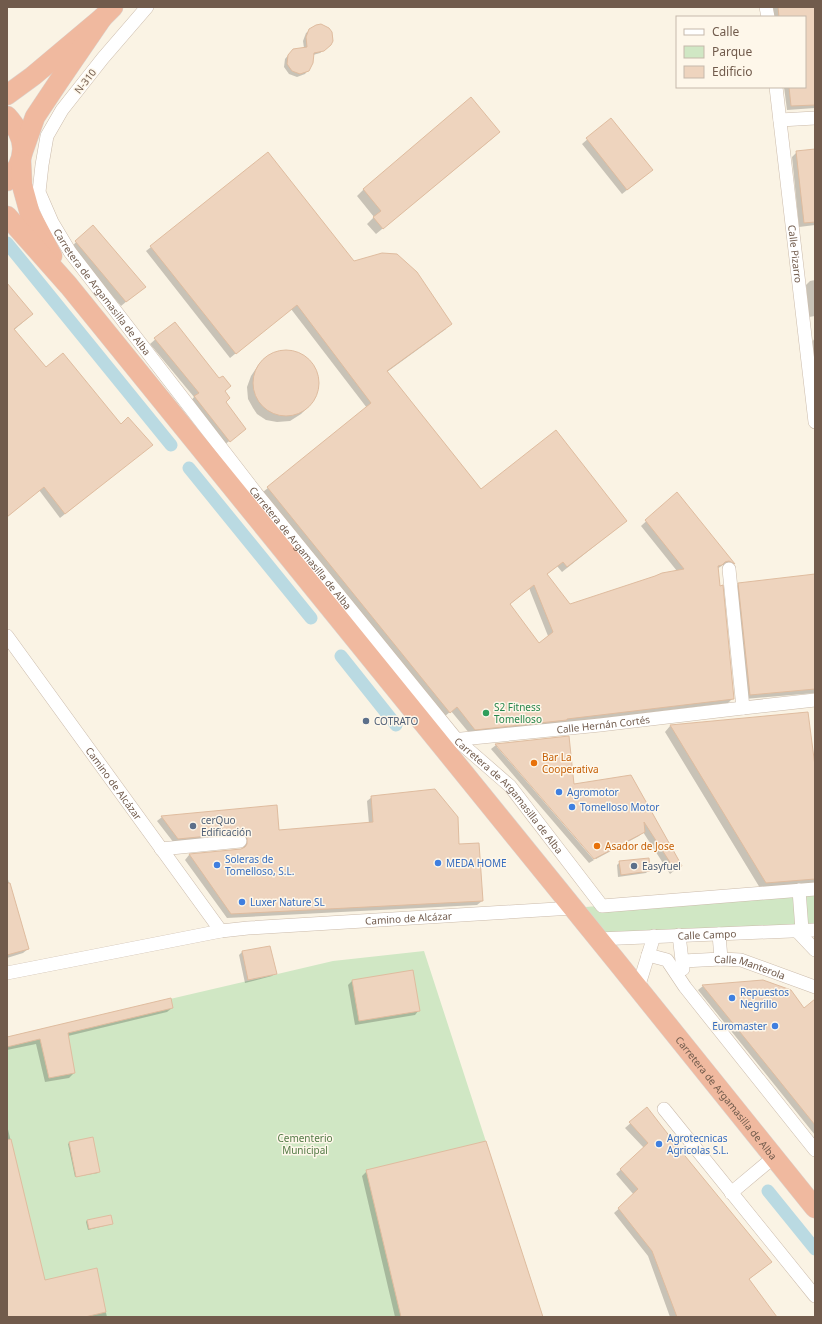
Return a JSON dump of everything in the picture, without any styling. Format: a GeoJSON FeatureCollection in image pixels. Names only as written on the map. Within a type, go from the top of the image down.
{"type":"FeatureCollection","features":[{"type":"Feature","properties":{"kind":"highway"},"geometry":{"type":"LineString","coordinates":[[7,95],[33,76],[107,13]]}},
{"type":"Feature","properties":{"kind":"highway"},"geometry":{"type":"LineString","coordinates":[[7,181],[15,172],[36,117],[59,81],[107,13]]}},
{"type":"Feature","properties":{"kind":"highway"},"geometry":{"type":"LineString","coordinates":[[7,116],[17,127],[22,140],[22,185],[30,214],[68,286]]}},
{"type":"Feature","properties":{"kind":"highway"},"geometry":{"type":"LineString","coordinates":[[7,216],[68,286]]}},
{"type":"Feature","properties":{"kind":"highway","name":"Carretera de Argamasilla de Alba"},"geometry":{"type":"LineString","coordinates":[[68,286],[448,740],[573,908],[815,1208]]}},
{"type":"Feature","properties":{"kind":"street","name":"N-310"},"geometry":{"type":"LineString","coordinates":[[42,165],[47,136],[62,110],[103,58],[147,7]]}},
{"type":"Feature","properties":{"kind":"street","name":"Calle Pizarro"},"geometry":{"type":"LineString","coordinates":[[776,88],[809,325],[815,422]]}},
{"type":"Feature","properties":{"kind":"street"},"geometry":{"type":"LineString","coordinates":[[780,120],[815,118]]}},
{"type":"Feature","properties":{"kind":"street","name":"Carretera de Argamasilla de Alba"},"geometry":{"type":"LineString","coordinates":[[42,165],[39,192],[52,222],[70,252],[448,740],[510,786],[602,906],[799,890]]}},
{"type":"Feature","properties":{"kind":"street"},"geometry":{"type":"LineString","coordinates":[[730,569],[743,708]]}},
{"type":"Feature","properties":{"kind":"street","name":"Camino de Alcázar"},"geometry":{"type":"LineString","coordinates":[[7,636],[221,931]]}},
{"type":"Feature","properties":{"kind":"street","name":"Calle Hernán Cortés"},"geometry":{"type":"LineString","coordinates":[[448,740],[600,725],[815,700]]}},
{"type":"Feature","properties":{"kind":"street"},"geometry":{"type":"LineString","coordinates":[[161,849],[240,841]]}},
{"type":"Feature","properties":{"kind":"street"},"geometry":{"type":"LineString","coordinates":[[815,889],[799,890],[799,930],[815,950]]}},
{"type":"Feature","properties":{"kind":"street","name":"Camino de Alcázar"},"geometry":{"type":"LineString","coordinates":[[7,973],[221,931],[263,927],[573,908]]}},
{"type":"Feature","properties":{"kind":"street","name":"Calle Campo"},"geometry":{"type":"LineString","coordinates":[[598,938],[815,930]]}},
{"type":"Feature","properties":{"kind":"street"},"geometry":{"type":"LineString","coordinates":[[719,934],[721,959]]}},
{"type":"Feature","properties":{"kind":"street"},"geometry":{"type":"LineString","coordinates":[[679,935],[685,987]]}},
{"type":"Feature","properties":{"kind":"street"},"geometry":{"type":"LineString","coordinates":[[638,988],[654,936]]}},
{"type":"Feature","properties":{"kind":"street"},"geometry":{"type":"LineString","coordinates":[[648,955],[667,960],[685,987],[815,1150]]}},
{"type":"Feature","properties":{"kind":"street","name":"Calle Manterola"},"geometry":{"type":"LineString","coordinates":[[683,961],[721,959],[741,960],[815,987]]}},
{"type":"Feature","properties":{"kind":"street"},"geometry":{"type":"LineString","coordinates":[[664,1109],[815,1296]]}},
{"type":"Feature","properties":{"kind":"street"},"geometry":{"type":"LineString","coordinates":[[731,1193],[774,1157]]}},
{"type":"Feature","properties":{"kind":"green space"},"geometry":{"type":"Polygon","coordinates":[[[815,889],[815,930],[598,939],[573,908],[815,889]]]}},
{"type":"Feature","properties":{"kind":"green space","name":"Cementerio Municipal"},"geometry":{"type":"Polygon","coordinates":[[[424,951],[543,1317],[7,1317],[7,1037],[333,961],[424,951]]]}},
{"type":"Feature","properties":{"kind":"building"},"geometry":{"type":"Polygon","coordinates":[[[778,7],[815,7],[815,105],[791,106],[789,88],[806,88],[806,16],[779,16],[778,7]]]}},
{"type":"Feature","properties":{"kind":"building"},"geometry":{"type":"Polygon","coordinates":[[[321,24],[329,28],[332,32],[333,41],[331,45],[324,51],[314,53],[313,63],[309,71],[300,74],[292,71],[287,64],[288,55],[293,49],[307,47],[306,37],[309,29],[321,24]]]}},
{"type":"Feature","properties":{"kind":"building"},"geometry":{"type":"Polygon","coordinates":[[[471,97],[500,132],[383,229],[373,217],[381,211],[363,189],[471,97]]]}},
{"type":"Feature","properties":{"kind":"building"},"geometry":{"type":"Polygon","coordinates":[[[611,118],[653,170],[627,190],[586,138],[611,118]]]}},
{"type":"Feature","properties":{"kind":"building"},"geometry":{"type":"Polygon","coordinates":[[[815,149],[815,222],[804,223],[796,151],[815,149]]]}},
{"type":"Feature","properties":{"kind":"building"},"geometry":{"type":"Polygon","coordinates":[[[268,152],[354,261],[382,253],[397,254],[417,272],[452,324],[387,371],[481,489],[556,430],[627,521],[567,567],[563,562],[547,574],[570,604],[662,573],[684,569],[645,520],[677,492],[735,564],[729,561],[718,566],[720,586],[723,585],[734,699],[475,730],[457,707],[450,713],[267,487],[371,403],[297,305],[236,354],[150,246],[268,152]],[[534,585],[510,604],[539,643],[553,632],[534,585]]]}},
{"type":"Feature","properties":{"kind":"building"},"geometry":{"type":"Polygon","coordinates":[[[93,225],[146,287],[126,302],[75,241],[93,225]]]}},
{"type":"Feature","properties":{"kind":"building"},"geometry":{"type":"Polygon","coordinates":[[[7,283],[33,314],[14,329],[46,367],[63,353],[121,424],[128,417],[153,445],[65,514],[44,487],[7,517],[7,283]]]}},
{"type":"Feature","properties":{"kind":"building"},"geometry":{"type":"Polygon","coordinates":[[[175,322],[219,378],[223,376],[231,386],[225,391],[230,398],[226,402],[246,429],[230,442],[194,396],[199,393],[154,338],[175,322]]]}},
{"type":"Feature","properties":{"kind":"building"},"geometry":{"type":"Polygon","coordinates":[[[286,350],[299,353],[309,360],[316,370],[319,383],[316,396],[309,406],[299,413],[286,416],[273,413],[263,406],[256,396],[253,383],[256,370],[263,360],[273,353],[286,350]]]}},
{"type":"Feature","properties":{"kind":"building"},"geometry":{"type":"Polygon","coordinates":[[[815,574],[815,689],[750,695],[738,583],[815,574]]]}},
{"type":"Feature","properties":{"kind":"building"},"geometry":{"type":"Polygon","coordinates":[[[808,712],[815,766],[815,879],[766,883],[670,725],[808,712]]]}},
{"type":"Feature","properties":{"kind":"building"},"geometry":{"type":"Polygon","coordinates":[[[569,736],[574,784],[631,775],[682,866],[675,870],[644,822],[645,832],[594,859],[495,744],[569,736]]]}},
{"type":"Feature","properties":{"kind":"building"},"geometry":{"type":"Polygon","coordinates":[[[435,789],[458,817],[459,844],[479,843],[483,901],[231,914],[189,854],[241,849],[247,844],[247,837],[244,834],[239,833],[178,839],[161,816],[277,805],[279,830],[373,822],[371,796],[435,789]]]}},
{"type":"Feature","properties":{"kind":"building"},"geometry":{"type":"Polygon","coordinates":[[[649,858],[650,871],[621,875],[619,861],[649,858]]]}},
{"type":"Feature","properties":{"kind":"building"},"geometry":{"type":"Polygon","coordinates":[[[7,883],[10,883],[29,949],[7,955],[7,883]]]}},
{"type":"Feature","properties":{"kind":"building"},"geometry":{"type":"Polygon","coordinates":[[[270,946],[277,974],[248,980],[242,951],[270,946]]]}},
{"type":"Feature","properties":{"kind":"building"},"geometry":{"type":"Polygon","coordinates":[[[413,970],[420,1011],[359,1021],[352,980],[413,970]]]}},
{"type":"Feature","properties":{"kind":"building"},"geometry":{"type":"Polygon","coordinates":[[[763,980],[791,990],[804,1008],[815,999],[815,1125],[702,985],[763,980]]]}},
{"type":"Feature","properties":{"kind":"building"},"geometry":{"type":"Polygon","coordinates":[[[171,998],[173,1008],[68,1033],[75,1073],[49,1078],[40,1039],[7,1047],[7,1037],[171,998]]]}},
{"type":"Feature","properties":{"kind":"building"},"geometry":{"type":"Polygon","coordinates":[[[647,1107],[772,1262],[749,1279],[777,1317],[677,1317],[652,1251],[618,1208],[638,1189],[620,1169],[648,1143],[629,1122],[647,1107]]]}},
{"type":"Feature","properties":{"kind":"building"},"geometry":{"type":"Polygon","coordinates":[[[93,1137],[100,1172],[76,1177],[69,1142],[93,1137]]]}},
{"type":"Feature","properties":{"kind":"building"},"geometry":{"type":"Polygon","coordinates":[[[11,1139],[45,1280],[97,1268],[106,1312],[85,1317],[7,1317],[7,1140],[11,1139]]]}},
{"type":"Feature","properties":{"kind":"building"},"geometry":{"type":"Polygon","coordinates":[[[486,1141],[543,1317],[401,1317],[366,1170],[486,1141]]]}},
{"type":"Feature","properties":{"kind":"building"},"geometry":{"type":"Polygon","coordinates":[[[111,1215],[113,1224],[89,1229],[87,1220],[111,1215]]]}},
{"type":"Feature","properties":{"kind":"waterway"},"geometry":{"type":"LineString","coordinates":[[7,243],[171,445]]}},
{"type":"Feature","properties":{"kind":"waterway"},"geometry":{"type":"LineString","coordinates":[[189,468],[311,618]]}},
{"type":"Feature","properties":{"kind":"waterway"},"geometry":{"type":"LineString","coordinates":[[341,656],[396,725]]}},
{"type":"Feature","properties":{"kind":"waterway"},"geometry":{"type":"LineString","coordinates":[[768,1191],[815,1249]]}},
{"type":"Feature","properties":{"kind":"place","name":"S2 Fitness Tomelloso"},"geometry":{"type":"Point","coordinates":[486,713]}},
{"type":"Feature","properties":{"kind":"place","name":"COTRATO"},"geometry":{"type":"Point","coordinates":[366,721]}},
{"type":"Feature","properties":{"kind":"place","name":"Bar La Cooperativa"},"geometry":{"type":"Point","coordinates":[534,763]}},
{"type":"Feature","properties":{"kind":"place","name":"Agromotor"},"geometry":{"type":"Point","coordinates":[559,792]}},
{"type":"Feature","properties":{"kind":"place","name":"Tomelloso Motor"},"geometry":{"type":"Point","coordinates":[572,807]}},
{"type":"Feature","properties":{"kind":"place","name":"cerQuo Edificación"},"geometry":{"type":"Point","coordinates":[193,826]}},
{"type":"Feature","properties":{"kind":"place","name":"Asador de Jose"},"geometry":{"type":"Point","coordinates":[597,846]}},
{"type":"Feature","properties":{"kind":"place","name":"MEDA HOME"},"geometry":{"type":"Point","coordinates":[438,863]}},
{"type":"Feature","properties":{"kind":"place","name":"Soleras de Tomelloso, S.L."},"geometry":{"type":"Point","coordinates":[217,865]}},
{"type":"Feature","properties":{"kind":"place","name":"Easyfuel"},"geometry":{"type":"Point","coordinates":[634,866]}},
{"type":"Feature","properties":{"kind":"place","name":"Luxer Nature SL"},"geometry":{"type":"Point","coordinates":[242,902]}},
{"type":"Feature","properties":{"kind":"place","name":"Repuestos Negrillo"},"geometry":{"type":"Point","coordinates":[732,998]}},
{"type":"Feature","properties":{"kind":"place","name":"Euromaster"},"geometry":{"type":"Point","coordinates":[775,1026]}},
{"type":"Feature","properties":{"kind":"place","name":"Agrotecnicas Agricolas S.L."},"geometry":{"type":"Point","coordinates":[659,1144]}}]}
